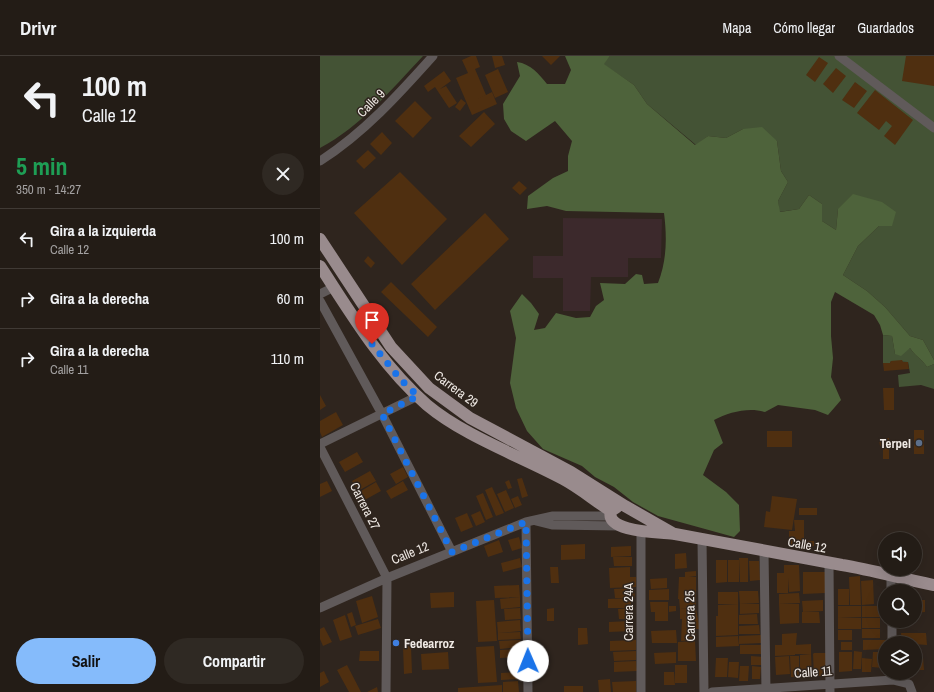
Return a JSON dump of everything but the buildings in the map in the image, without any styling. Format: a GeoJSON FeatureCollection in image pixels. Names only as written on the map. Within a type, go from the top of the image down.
{"type":"FeatureCollection","features":[{"type":"Feature","properties":{"kind":"main road","name":"Carrera 29"},"geometry":{"type":"LineString","coordinates":[[320,239],[391,347],[429,388],[470,418],[571,472],[625,506],[674,534]]}},
{"type":"Feature","properties":{"kind":"main road"},"geometry":{"type":"LineString","coordinates":[[320,266],[380,356],[428,406],[457,425],[564,480],[610,514],[620,526],[641,531],[674,534]]}},
{"type":"Feature","properties":{"kind":"main road"},"geometry":{"type":"LineString","coordinates":[[610,514],[618,506],[625,506]]}},
{"type":"Feature","properties":{"kind":"main road","name":"Calle 12"},"geometry":{"type":"LineString","coordinates":[[674,534],[878,573]]}},
{"type":"Feature","properties":{"kind":"main road","name":"Calle 12"},"geometry":{"type":"LineString","coordinates":[[891,576],[934,585]]}},
{"type":"Feature","properties":{"kind":"street","name":"Calle 9"},"geometry":{"type":"LineString","coordinates":[[320,160],[339,149],[365,127],[433,56]]}},
{"type":"Feature","properties":{"kind":"street"},"geometry":{"type":"LineString","coordinates":[[839,56],[934,128]]}},
{"type":"Feature","properties":{"kind":"street"},"geometry":{"type":"LineString","coordinates":[[320,294],[334,287]]}},
{"type":"Feature","properties":{"kind":"street"},"geometry":{"type":"LineString","coordinates":[[320,301],[382,414],[452,552]]}},
{"type":"Feature","properties":{"kind":"street"},"geometry":{"type":"LineString","coordinates":[[320,445],[418,396]]}},
{"type":"Feature","properties":{"kind":"street","name":"Carrera 27"},"geometry":{"type":"LineString","coordinates":[[320,445],[387,578]]}},
{"type":"Feature","properties":{"kind":"street","name":"Calle 12"},"geometry":{"type":"LineString","coordinates":[[320,608],[387,578],[530,521],[553,516],[610,514]]}},
{"type":"Feature","properties":{"kind":"street"},"geometry":{"type":"LineString","coordinates":[[528,692],[530,521],[552,525],[620,526]]}},
{"type":"Feature","properties":{"kind":"street","name":"Carrera 24A"},"geometry":{"type":"LineString","coordinates":[[641,531],[641,692]]}},
{"type":"Feature","properties":{"kind":"street","name":"Carrera 25"},"geometry":{"type":"LineString","coordinates":[[702,540],[704,692]]}},
{"type":"Feature","properties":{"kind":"street"},"geometry":{"type":"LineString","coordinates":[[764,551],[766,690]]}},
{"type":"Feature","properties":{"kind":"street"},"geometry":{"type":"LineString","coordinates":[[829,563],[830,688]]}},
{"type":"Feature","properties":{"kind":"street"},"geometry":{"type":"LineString","coordinates":[[891,576],[891,584]]}},
{"type":"Feature","properties":{"kind":"street"},"geometry":{"type":"LineString","coordinates":[[386,692],[387,578]]}},
{"type":"Feature","properties":{"kind":"street","name":"Calle 11"},"geometry":{"type":"LineString","coordinates":[[712,692],[830,688],[878,680]]}},
{"type":"Feature","properties":{"kind":"street","name":"Calle 11"},"geometry":{"type":"LineString","coordinates":[[900,680],[909,684],[912,691]]}},
{"type":"Feature","properties":{"kind":"shaded area"},"geometry":{"type":"Polygon","coordinates":[[[563,218],[662,219],[661,258],[628,258],[628,277],[591,277],[590,311],[563,311],[563,278],[533,278],[533,256],[563,256],[563,218]]]}},
{"type":"Feature","properties":{"kind":"green space"},"geometry":{"type":"Polygon","coordinates":[[[320,56],[423,56],[362,118],[335,139],[320,148],[320,56]]]}},
{"type":"Feature","properties":{"kind":"green space"},"geometry":{"type":"Polygon","coordinates":[[[565,56],[610,56],[604,64],[634,85],[647,104],[695,145],[708,136],[726,138],[743,129],[762,127],[777,141],[781,171],[788,182],[778,201],[780,212],[799,209],[809,195],[822,204],[822,221],[836,230],[838,209],[853,194],[882,202],[896,212],[892,226],[879,226],[858,246],[843,275],[867,291],[885,307],[910,336],[923,340],[934,360],[934,364],[927,367],[910,348],[901,356],[895,354],[892,336],[883,335],[880,325],[874,315],[835,292],[831,302],[831,336],[833,358],[831,377],[841,400],[828,415],[815,410],[778,405],[765,412],[752,410],[739,411],[714,420],[723,443],[714,450],[703,475],[726,492],[739,505],[740,531],[734,537],[658,516],[633,502],[614,487],[595,477],[582,466],[543,449],[527,431],[516,408],[510,383],[516,338],[510,311],[522,294],[539,314],[534,330],[545,328],[556,313],[576,318],[590,317],[596,306],[604,300],[600,283],[625,284],[636,274],[642,275],[644,284],[658,283],[665,257],[666,231],[664,213],[566,211],[547,206],[527,209],[528,196],[553,178],[568,171],[568,156],[572,141],[555,121],[526,141],[511,131],[504,119],[503,104],[520,76],[517,62],[531,67],[547,84],[565,84],[571,70],[565,56]]]}},
{"type":"Feature","properties":{"kind":"green space"},"geometry":{"type":"Polygon","coordinates":[[[610,56],[934,56],[934,360],[923,340],[910,336],[885,307],[867,291],[843,275],[858,246],[879,226],[838,209],[836,230],[822,221],[822,204],[809,195],[799,209],[779,212],[778,201],[788,182],[781,171],[777,141],[743,129],[726,138],[708,136],[696,145],[647,104],[634,85],[603,64],[610,56]]]}},
{"type":"Feature","properties":{"kind":"green space"},"geometry":{"type":"Polygon","coordinates":[[[883,335],[892,336],[895,354],[910,348],[927,367],[934,364],[934,389],[921,385],[899,387],[898,375],[910,373],[908,362],[891,361],[890,363],[883,363],[883,335]]]}},
{"type":"Feature","properties":{"kind":"place","name":"Terpel"},"geometry":{"type":"Point","coordinates":[919,443]}},
{"type":"Feature","properties":{"kind":"place","name":"Fedearroz"},"geometry":{"type":"Point","coordinates":[396,643]}},
{"type":"Feature","properties":{"kind":"route"},"geometry":{"type":"LineString","coordinates":[[372,344],[380,356],[401,380],[418,396],[382,414],[452,552],[526,522],[528,661]]}}]}
